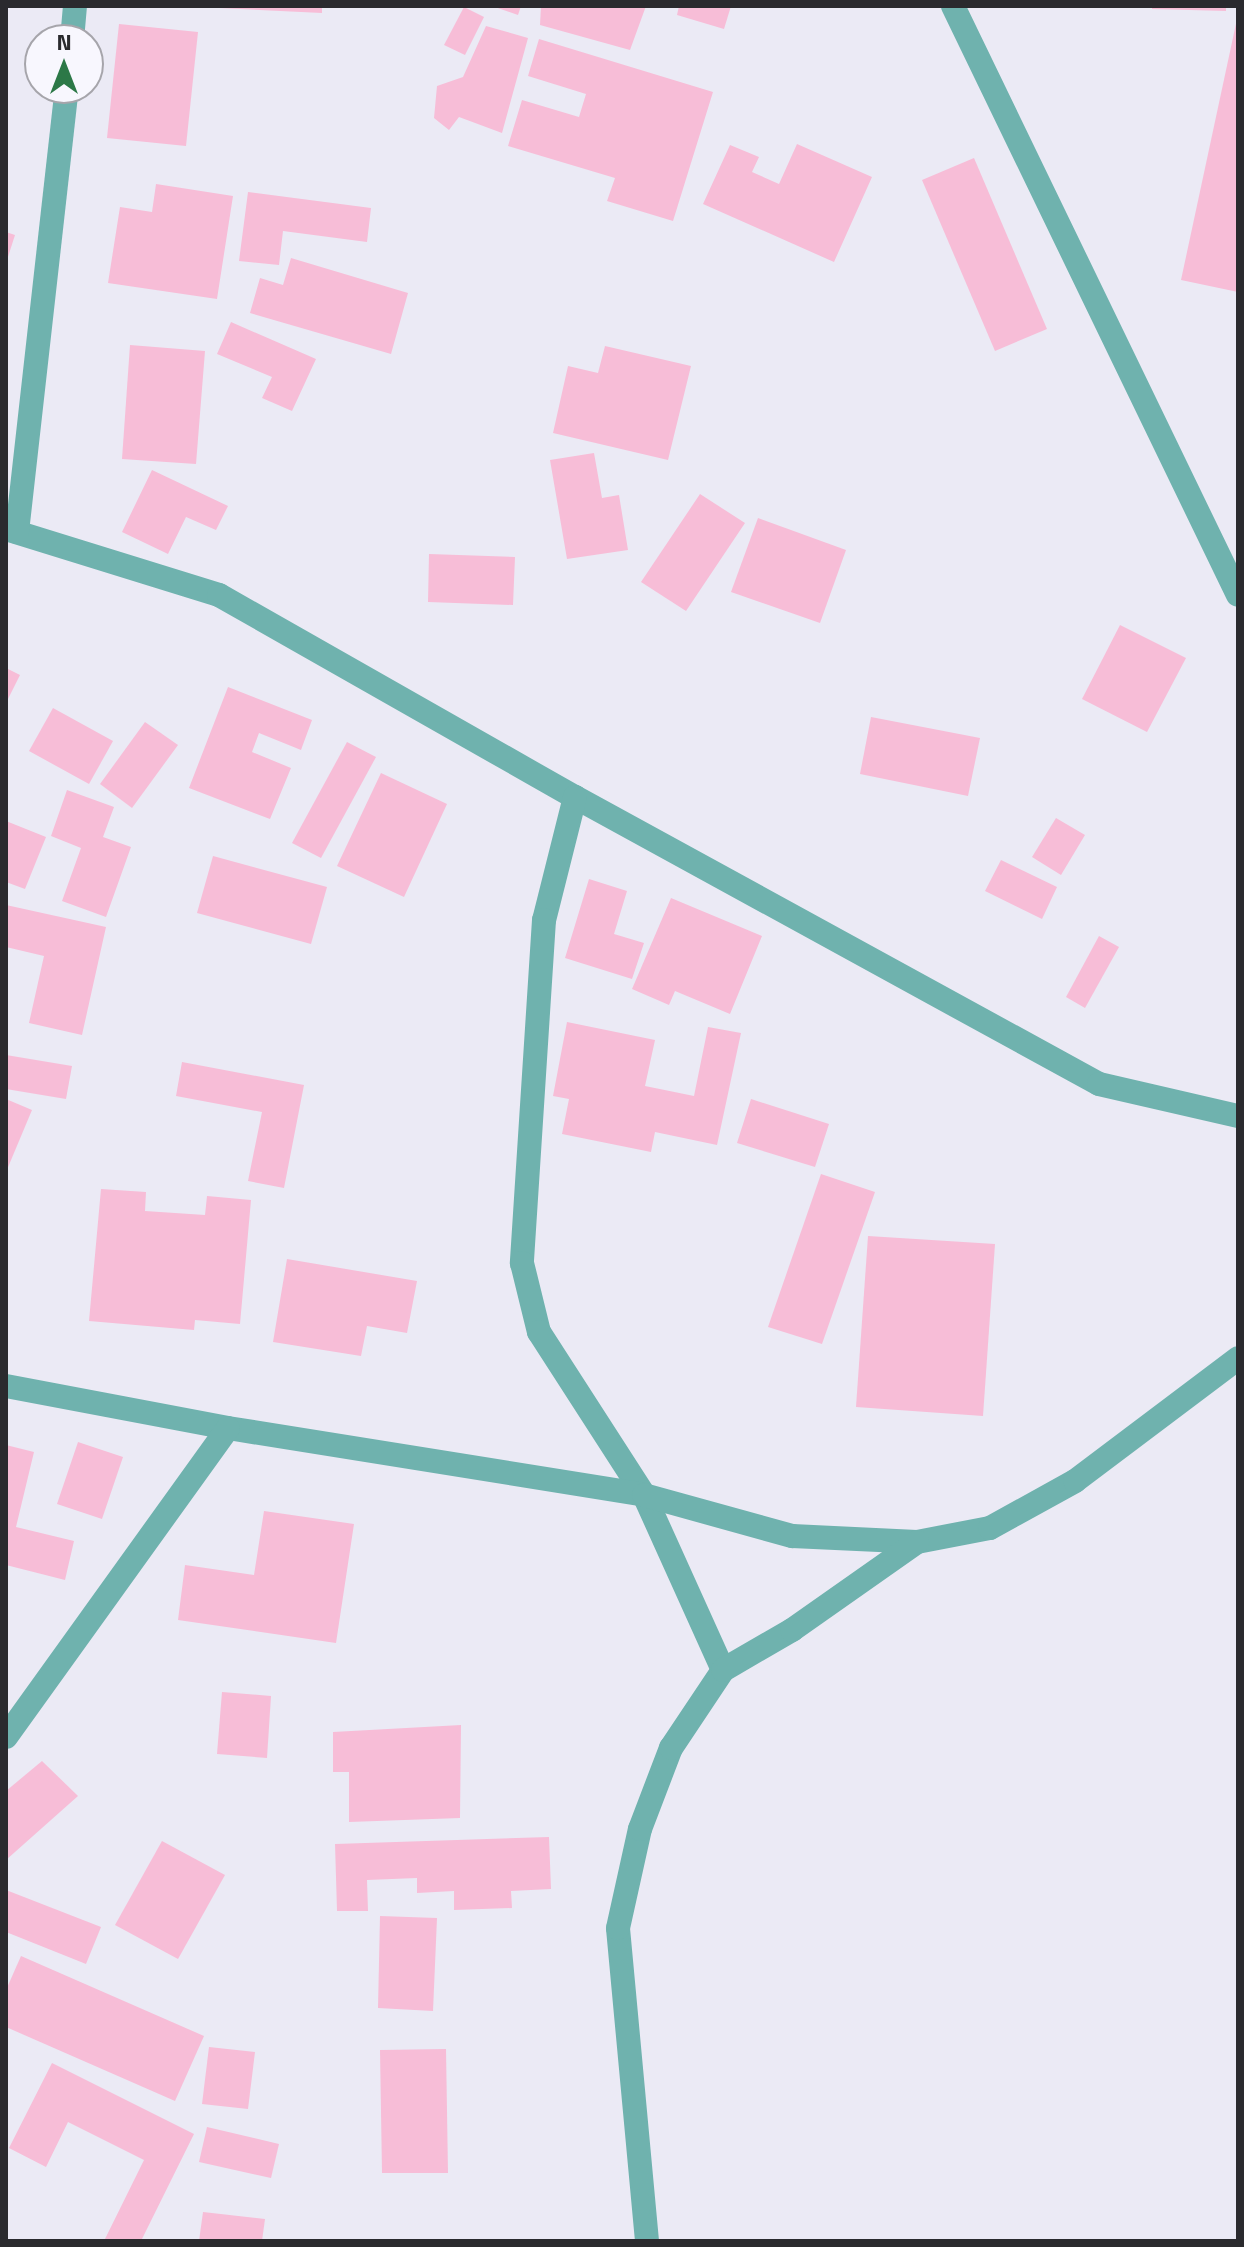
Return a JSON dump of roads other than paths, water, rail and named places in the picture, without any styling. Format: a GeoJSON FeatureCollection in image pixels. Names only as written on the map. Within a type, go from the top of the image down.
{"type":"FeatureCollection","features":[{"type":"Feature","properties":{"kind":"street"},"geometry":{"type":"LineString","coordinates":[[953,6],[1238,595]]}},
{"type":"Feature","properties":{"kind":"street"},"geometry":{"type":"LineString","coordinates":[[65,104],[12,530],[219,595],[575,797],[1099,1084],[1238,1116]]}},
{"type":"Feature","properties":{"kind":"street"},"geometry":{"type":"LineString","coordinates":[[575,797],[544,920],[522,1263],[539,1332],[644,1495],[723,1670]]}},
{"type":"Feature","properties":{"kind":"street"},"geometry":{"type":"LineString","coordinates":[[6,1386],[228,1428],[644,1495],[792,1536],[917,1542],[990,1528],[1075,1481],[1238,1358]]}},
{"type":"Feature","properties":{"kind":"street"},"geometry":{"type":"LineString","coordinates":[[6,1737],[228,1428]]}},
{"type":"Feature","properties":{"kind":"street"},"geometry":{"type":"LineString","coordinates":[[647,2241],[618,1928],[640,1829],[671,1748],[723,1670],[792,1630],[917,1542]]}}]}
